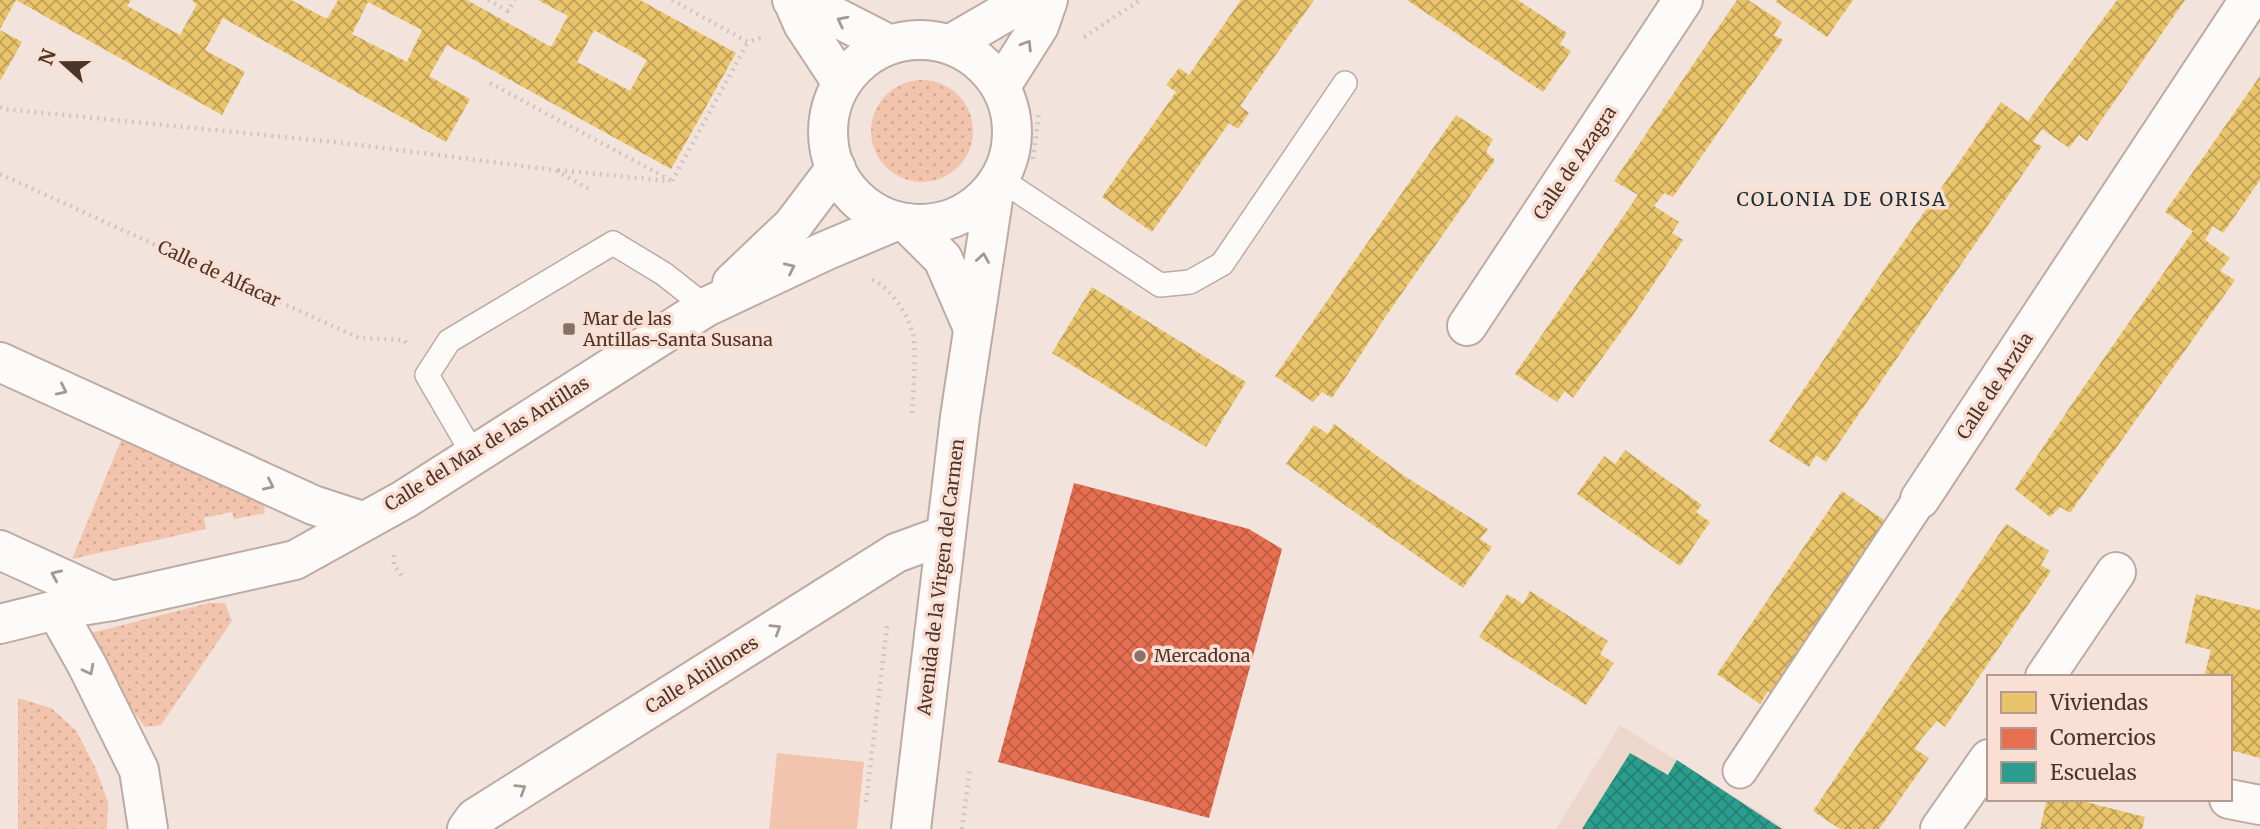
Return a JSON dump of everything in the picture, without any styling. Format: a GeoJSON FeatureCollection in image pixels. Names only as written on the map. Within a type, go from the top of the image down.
{"type":"FeatureCollection","features":[{"type":"Feature","properties":{"kind":"street","name":"Calle de Azagra"},"geometry":{"type":"LineString","coordinates":[[1467,326],[1683,0]]}},
{"type":"Feature","properties":{"kind":"street","name":"Calle de Arzúa"},"geometry":{"type":"LineString","coordinates":[[1740,771],[2249,0]]}},
{"type":"Feature","properties":{"kind":"street"},"geometry":{"type":"LineString","coordinates":[[792,1],[816,8],[888,44]]}},
{"type":"Feature","properties":{"kind":"street"},"geometry":{"type":"LineString","coordinates":[[792,1],[803,24],[842,83]]}},
{"type":"Feature","properties":{"kind":"street"},"geometry":{"type":"LineString","coordinates":[[951,44],[1025,1],[1047,1],[1039,26],[1001,86]]}},
{"type":"Feature","properties":{"kind":"street"},"geometry":{"type":"LineString","coordinates":[[902,222],[940,222],[971,209],[1007,187],[1011,119],[1001,86],[980,61],[951,44],[920,39],[888,44],[862,60],[842,83],[830,111],[828,140],[836,168],[851,192],[871,210],[902,222],[943,259],[972,326]]}},
{"type":"Feature","properties":{"kind":"street","name":"Calle del Mar de las Antillas"},"geometry":{"type":"LineString","coordinates":[[706,307],[793,225],[836,168]]}},
{"type":"Feature","properties":{"kind":"street","name":"Avenida de la Virgen del Carmen"},"geometry":{"type":"LineString","coordinates":[[911,829],[972,326],[1007,187]]}},
{"type":"Feature","properties":{"kind":"street","name":"Calle del Mar de las Antillas"},"geometry":{"type":"LineString","coordinates":[[0,624],[295,559],[405,499],[706,307],[825,251],[902,222]]}},
{"type":"Feature","properties":{"kind":"street"},"geometry":{"type":"LineString","coordinates":[[0,362],[313,505],[362,521]]}},
{"type":"Feature","properties":{"kind":"street","name":"Calle Ahillones"},"geometry":{"type":"LineString","coordinates":[[467,829],[475,818],[896,554],[945,535]]}},
{"type":"Feature","properties":{"kind":"street"},"geometry":{"type":"LineString","coordinates":[[0,550],[112,601]]}},
{"type":"Feature","properties":{"kind":"street"},"geometry":{"type":"LineString","coordinates":[[2046,675],[2116,572]]}},
{"type":"Feature","properties":{"kind":"street"},"geometry":{"type":"LineString","coordinates":[[56,610],[87,665],[139,770],[148,829]]}},
{"type":"Feature","properties":{"kind":"street"},"geometry":{"type":"LineString","coordinates":[[1940,829],[1987,761]]}},
{"type":"Feature","properties":{"kind":"street"},"geometry":{"type":"LineString","coordinates":[[2232,800],[2260,805]]}},
{"type":"Feature","properties":{"kind":"lane"},"geometry":{"type":"LineString","coordinates":[[1007,187],[1160,285],[1190,282],[1223,264],[1345,83]]}},
{"type":"Feature","properties":{"kind":"lane"},"geometry":{"type":"LineString","coordinates":[[473,454],[427,375],[449,341],[613,243],[664,274],[706,307]]}},
{"type":"Feature","properties":{"kind":"path"},"geometry":{"type":"LineString","coordinates":[[488,0],[508,11],[515,0]]}},
{"type":"Feature","properties":{"kind":"path"},"geometry":{"type":"LineString","coordinates":[[672,0],[748,42],[760,39]]}},
{"type":"Feature","properties":{"kind":"path"},"geometry":{"type":"LineString","coordinates":[[1077,42],[1140,0]]}},
{"type":"Feature","properties":{"kind":"path"},"geometry":{"type":"LineString","coordinates":[[672,181],[748,42]]}},
{"type":"Feature","properties":{"kind":"path"},"geometry":{"type":"LineString","coordinates":[[490,83],[672,181]]}},
{"type":"Feature","properties":{"kind":"path"},"geometry":{"type":"LineString","coordinates":[[1007,187],[1041,103]]}},
{"type":"Feature","properties":{"kind":"path"},"geometry":{"type":"LineString","coordinates":[[0,107],[672,181]]}},
{"type":"Feature","properties":{"kind":"path"},"geometry":{"type":"LineString","coordinates":[[555,170],[589,189]]}},
{"type":"Feature","properties":{"kind":"path","name":"Calle de Alfacar"},"geometry":{"type":"LineString","coordinates":[[0,174],[359,338],[404,340],[427,375]]}},
{"type":"Feature","properties":{"kind":"path"},"geometry":{"type":"LineString","coordinates":[[394,566],[402,576]]}},
{"type":"Feature","properties":{"kind":"path"},"geometry":{"type":"LineString","coordinates":[[962,829],[970,768]]}},
{"type":"Feature","properties":{"kind":"shaded area"},"geometry":{"type":"Polygon","coordinates":[[[922,80],[951,88],[965,102],[973,131],[965,160],[951,174],[922,182],[893,174],[879,160],[871,131],[879,102],[893,88],[922,80]]]}},
{"type":"Feature","properties":{"kind":"shaded area"},"geometry":{"type":"Polygon","coordinates":[[[122,438],[263,499],[265,513],[234,519],[232,512],[204,518],[206,529],[72,559],[122,438]]]}},
{"type":"Feature","properties":{"kind":"shaded area"},"geometry":{"type":"Polygon","coordinates":[[[209,603],[225,603],[232,621],[161,725],[145,727],[82,644],[87,634],[209,603]]]}},
{"type":"Feature","properties":{"kind":"shaded area"},"geometry":{"type":"Polygon","coordinates":[[[18,698],[51,708],[76,730],[95,767],[108,802],[107,829],[18,829],[18,698]]]}},
{"type":"Feature","properties":{"kind":"shaded area"},"geometry":{"type":"Polygon","coordinates":[[[1620,725],[1787,829],[1556,829],[1620,725]]]}},
{"type":"Feature","properties":{"kind":"shaded area"},"geometry":{"type":"Polygon","coordinates":[[[777,753],[864,762],[857,829],[769,829],[777,753]]]}},
{"type":"Feature","properties":{"kind":"building: Viviendas"},"geometry":{"type":"Polygon","coordinates":[[[0,0],[16,0],[0,29],[0,0]]]}},
{"type":"Feature","properties":{"kind":"building: Viviendas"},"geometry":{"type":"Polygon","coordinates":[[[16,0],[131,0],[127,6],[180,35],[197,4],[191,0],[291,0],[327,19],[338,0],[467,0],[551,47],[568,16],[538,0],[640,0],[736,53],[671,169],[447,45],[429,76],[470,99],[446,142],[223,18],[205,50],[245,72],[222,115],[16,0]],[[368,2],[352,34],[407,62],[422,30],[368,2]],[[594,30],[577,62],[630,91],[647,60],[594,30]]]}},
{"type":"Feature","properties":{"kind":"building: Viviendas"},"geometry":{"type":"Polygon","coordinates":[[[1241,0],[1314,0],[1240,106],[1249,113],[1238,129],[1229,123],[1152,232],[1102,197],[1176,92],[1166,85],[1179,68],[1189,75],[1241,0]]]}},
{"type":"Feature","properties":{"kind":"building: Viviendas"},"geometry":{"type":"Polygon","coordinates":[[[1407,0],[1518,0],[1567,33],[1560,44],[1571,51],[1543,92],[1407,0]]]}},
{"type":"Feature","properties":{"kind":"building: Viviendas"},"geometry":{"type":"Polygon","coordinates":[[[1737,0],[1748,0],[1782,22],[1774,35],[1783,40],[1673,197],[1664,193],[1654,206],[1679,222],[1672,233],[1683,240],[1573,398],[1565,391],[1557,402],[1515,374],[1638,195],[1614,181],[1737,0]]]}},
{"type":"Feature","properties":{"kind":"building: Viviendas"},"geometry":{"type":"Polygon","coordinates":[[[1853,0],[1827,37],[1776,2],[1853,0]]]}},
{"type":"Feature","properties":{"kind":"building: Viviendas"},"geometry":{"type":"Polygon","coordinates":[[[2117,0],[2185,0],[2087,141],[2079,135],[2069,148],[2042,129],[2033,142],[2042,146],[1826,462],[1816,455],[1809,467],[1769,441],[2001,102],[2028,121],[2117,0]]]}},
{"type":"Feature","properties":{"kind":"building: Viviendas"},"geometry":{"type":"Polygon","coordinates":[[[0,30],[22,42],[0,81],[0,30]]]}},
{"type":"Feature","properties":{"kind":"building: Viviendas"},"geometry":{"type":"Polygon","coordinates":[[[2260,76],[2260,180],[2223,233],[2213,226],[2205,240],[2230,258],[2220,271],[2235,280],[2070,513],[2060,507],[2050,517],[2015,489],[2193,231],[2165,212],[2260,76]]]}},
{"type":"Feature","properties":{"kind":"building: Viviendas"},"geometry":{"type":"Polygon","coordinates":[[[1456,115],[1493,139],[1486,152],[1495,160],[1332,398],[1322,392],[1313,402],[1275,376],[1456,115]]]}},
{"type":"Feature","properties":{"kind":"building: Viviendas"},"geometry":{"type":"Polygon","coordinates":[[[1092,287],[1246,382],[1206,447],[1052,353],[1092,287]]]}},
{"type":"Feature","properties":{"kind":"building: Viviendas"},"geometry":{"type":"Polygon","coordinates":[[[1334,424],[1403,475],[1488,529],[1480,539],[1492,547],[1463,588],[1286,464],[1314,425],[1328,434],[1334,424]]]}},
{"type":"Feature","properties":{"kind":"building: Viviendas"},"geometry":{"type":"Polygon","coordinates":[[[1625,450],[1702,505],[1696,512],[1710,522],[1680,566],[1577,494],[1604,456],[1615,464],[1625,450]]]}},
{"type":"Feature","properties":{"kind":"building: Viviendas"},"geometry":{"type":"Polygon","coordinates":[[[1842,491],[1884,520],[1876,533],[1883,538],[1776,696],[1768,691],[1760,704],[1717,674],[1842,491]]]}},
{"type":"Feature","properties":{"kind":"building: Viviendas"},"geometry":{"type":"Polygon","coordinates":[[[2006,524],[2049,551],[2041,565],[2051,571],[1945,727],[1937,721],[1921,739],[1915,749],[1929,758],[1879,829],[1840,829],[1813,811],[2006,524]]]}},
{"type":"Feature","properties":{"kind":"building: Viviendas"},"geometry":{"type":"Polygon","coordinates":[[[1530,591],[1608,641],[1600,654],[1614,663],[1586,705],[1479,637],[1507,594],[1523,604],[1530,591]]]}},
{"type":"Feature","properties":{"kind":"building: Viviendas"},"geometry":{"type":"Polygon","coordinates":[[[2196,594],[2260,610],[2260,758],[2232,751],[2232,675],[2205,675],[2211,650],[2185,643],[2196,594]]]}},
{"type":"Feature","properties":{"kind":"building: Viviendas"},"geometry":{"type":"Polygon","coordinates":[[[2047,801],[2082,801],[2145,817],[2142,829],[2040,829],[2047,801]]]}},
{"type":"Feature","properties":{"kind":"building: Comercios","name":"Mercadona"},"geometry":{"type":"Polygon","coordinates":[[[1074,483],[1249,529],[1282,549],[1209,818],[998,762],[1074,483]]]}},
{"type":"Feature","properties":{"kind":"building: Escuelas"},"geometry":{"type":"Polygon","coordinates":[[[1630,753],[1668,775],[1677,760],[1782,829],[1582,829],[1630,753]]]}},
{"type":"Feature","properties":{"kind":"place","name":"Mar de las Antillas-Santa Susana"},"geometry":{"type":"Point","coordinates":[569,329]}},
{"type":"Feature","properties":{"kind":"place","name":"Mercadona"},"geometry":{"type":"Point","coordinates":[1140,656]}},
{"type":"Feature","properties":{"kind":"district","name":"COLONIA DE ORISA"},"geometry":{"type":"Point","coordinates":[1842,199]}}]}
